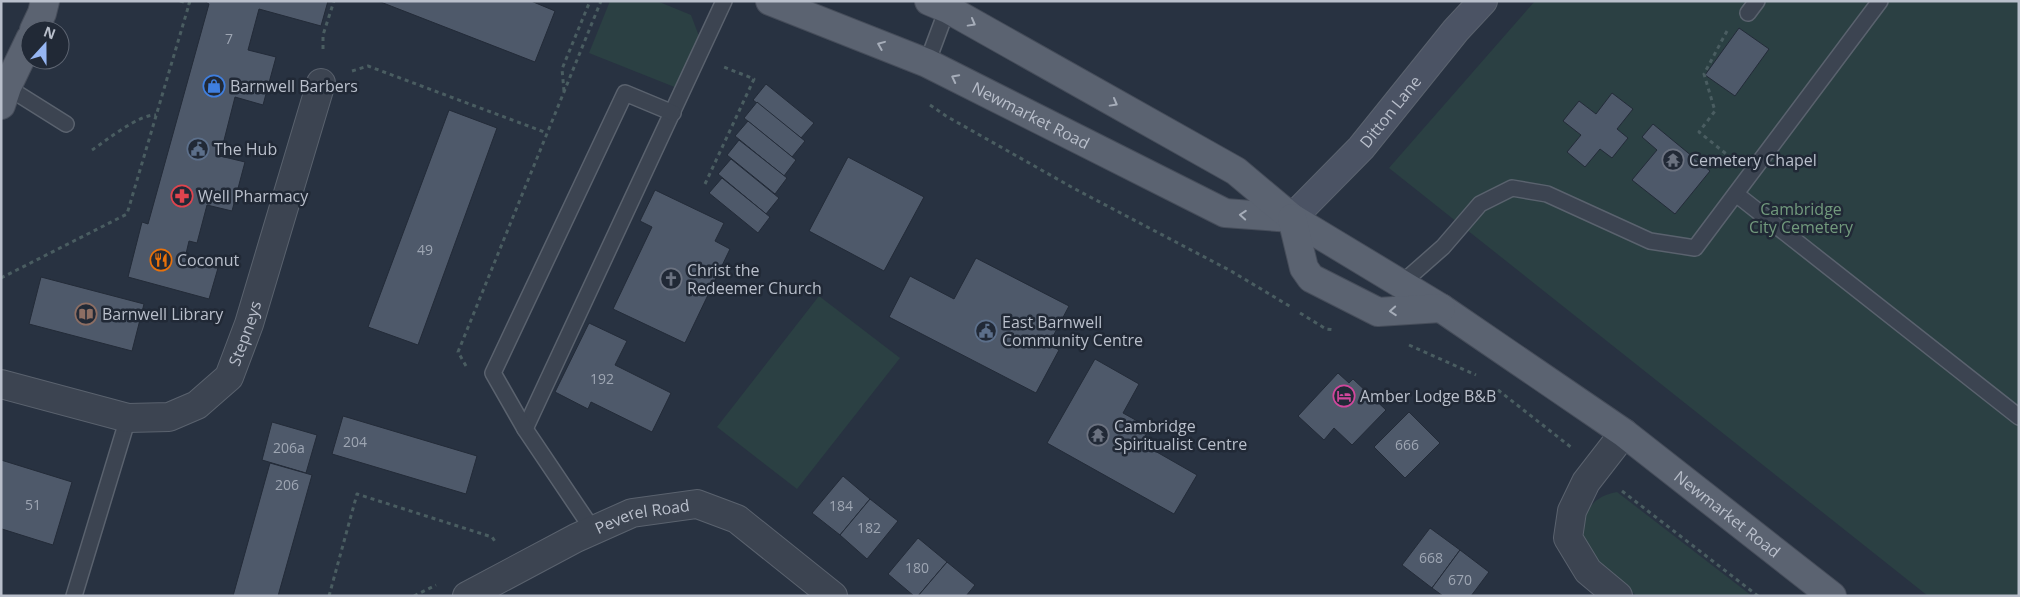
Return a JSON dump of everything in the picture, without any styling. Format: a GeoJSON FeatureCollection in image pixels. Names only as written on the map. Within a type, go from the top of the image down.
{"type":"FeatureCollection","features":[{"type":"Feature","properties":{"kind":"main road","name":"Newmarket Road"},"geometry":{"type":"LineString","coordinates":[[770,1],[927,63],[1226,213],[1292,218]]}},
{"type":"Feature","properties":{"kind":"main road","name":"Ditton Lane"},"geometry":{"type":"LineString","coordinates":[[1292,218],[1361,148],[1456,30],[1483,1]]}},
{"type":"Feature","properties":{"kind":"main road","name":"Newmarket Road"},"geometry":{"type":"LineString","coordinates":[[942,4],[1236,171],[1292,218],[1441,308],[1624,433],[1832,596]]}},
{"type":"Feature","properties":{"kind":"main road"},"geometry":{"type":"LineString","coordinates":[[4,96],[20,61]]}},
{"type":"Feature","properties":{"kind":"main road"},"geometry":{"type":"LineString","coordinates":[[1292,218],[1304,268],[1310,278],[1378,312],[1441,308]]}},
{"type":"Feature","properties":{"kind":"street","name":"Stepneys"},"geometry":{"type":"LineString","coordinates":[[1,384],[128,418],[169,417],[197,405],[229,377],[249,324],[321,82]]}},
{"type":"Feature","properties":{"kind":"street"},"geometry":{"type":"LineString","coordinates":[[1618,596],[1588,572],[1568,538],[1572,511],[1586,482],[1624,433]]}},
{"type":"Feature","properties":{"kind":"street","name":"Peverel Road"},"geometry":{"type":"LineString","coordinates":[[467,596],[592,530],[632,514],[697,504],[737,520],[833,596]]}},
{"type":"Feature","properties":{"kind":"lane"},"geometry":{"type":"LineString","coordinates":[[525,429],[724,1]]}},
{"type":"Feature","properties":{"kind":"lane"},"geometry":{"type":"LineString","coordinates":[[1401,284],[1443,247],[1480,204],[1512,188],[1546,194],[1650,241],[1695,248],[1880,1]]}},
{"type":"Feature","properties":{"kind":"lane"},"geometry":{"type":"LineString","coordinates":[[927,63],[942,4]]}},
{"type":"Feature","properties":{"kind":"lane"},"geometry":{"type":"LineString","coordinates":[[592,530],[525,429],[493,373],[625,93],[673,113]]}},
{"type":"Feature","properties":{"kind":"lane"},"geometry":{"type":"LineString","coordinates":[[4,96],[66,124]]}},
{"type":"Feature","properties":{"kind":"lane"},"geometry":{"type":"LineString","coordinates":[[1736,194],[2019,417]]}},
{"type":"Feature","properties":{"kind":"lane"},"geometry":{"type":"LineString","coordinates":[[74,596],[128,418]]}},
{"type":"Feature","properties":{"kind":"path"},"geometry":{"type":"LineString","coordinates":[[1,278],[127,214],[190,3],[180,1]]}},
{"type":"Feature","properties":{"kind":"path"},"geometry":{"type":"LineString","coordinates":[[334,1],[324,35],[321,82],[368,66],[547,133]]}},
{"type":"Feature","properties":{"kind":"path"},"geometry":{"type":"LineString","coordinates":[[590,1],[562,69],[564,92],[602,1]]}},
{"type":"Feature","properties":{"kind":"path"},"geometry":{"type":"LineString","coordinates":[[1751,174],[1699,132],[1716,110],[1704,74],[1728,30],[1752,7]]}},
{"type":"Feature","properties":{"kind":"path"},"geometry":{"type":"LineString","coordinates":[[705,184],[754,79],[722,66]]}},
{"type":"Feature","properties":{"kind":"path"},"geometry":{"type":"LineString","coordinates":[[922,99],[946,116],[1075,189],[1231,271],[1326,329],[1343,331]]}},
{"type":"Feature","properties":{"kind":"path"},"geometry":{"type":"LineString","coordinates":[[92,150],[138,120],[151,115],[157,115]]}},
{"type":"Feature","properties":{"kind":"path"},"geometry":{"type":"LineString","coordinates":[[1404,343],[1481,378]]}},
{"type":"Feature","properties":{"kind":"path"},"geometry":{"type":"LineString","coordinates":[[1497,390],[1596,468],[1627,495],[1758,596]]}},
{"type":"Feature","properties":{"kind":"path"},"geometry":{"type":"LineString","coordinates":[[328,596],[357,494],[492,538],[514,571]]}},
{"type":"Feature","properties":{"kind":"green space"},"geometry":{"type":"Polygon","coordinates":[[[610,1],[657,1],[691,15],[700,39],[677,88],[589,53],[610,1]]]}},
{"type":"Feature","properties":{"kind":"green space","name":"Cambridge City Cemetery"},"geometry":{"type":"Polygon","coordinates":[[[1535,1],[2019,1],[2019,596],[1928,596],[1389,168],[1535,1]]]}},
{"type":"Feature","properties":{"kind":"green space"},"geometry":{"type":"Polygon","coordinates":[[[819,296],[900,358],[797,489],[717,427],[819,296]]]}},
{"type":"Feature","properties":{"kind":"green space"},"geometry":{"type":"Polygon","coordinates":[[[1617,492],[1752,596],[1637,596],[1597,565],[1580,534],[1587,511],[1595,501],[1608,494],[1617,492]]]}},
{"type":"Feature","properties":{"kind":"building"},"geometry":{"type":"Polygon","coordinates":[[[204,1],[328,1],[321,26],[259,9],[248,50],[276,57],[263,105],[235,97],[220,156],[245,162],[232,211],[207,205],[197,243],[189,241],[185,258],[218,268],[209,299],[128,277],[142,222],[148,224],[209,4],[204,1]]]}},
{"type":"Feature","properties":{"kind":"building"},"geometry":{"type":"Polygon","coordinates":[[[378,1],[531,1],[555,11],[535,62],[378,1]]]}},
{"type":"Feature","properties":{"kind":"building"},"geometry":{"type":"Polygon","coordinates":[[[1739,28],[1769,49],[1735,96],[1705,75],[1739,28]]]}},
{"type":"Feature","properties":{"kind":"building"},"geometry":{"type":"Polygon","coordinates":[[[766,84],[814,123],[801,138],[753,100],[766,84]]]}},
{"type":"Feature","properties":{"kind":"building"},"geometry":{"type":"Polygon","coordinates":[[[1612,93],[1633,109],[1617,129],[1628,138],[1612,158],[1600,149],[1585,167],[1567,152],[1581,135],[1563,121],[1579,101],[1596,114],[1612,93]]]}},
{"type":"Feature","properties":{"kind":"building"},"geometry":{"type":"Polygon","coordinates":[[[757,102],[805,141],[792,157],[744,118],[757,102]]]}},
{"type":"Feature","properties":{"kind":"building"},"geometry":{"type":"Polygon","coordinates":[[[449,110],[497,128],[418,345],[368,327],[449,110]]]}},
{"type":"Feature","properties":{"kind":"building"},"geometry":{"type":"Polygon","coordinates":[[[748,121],[796,160],[784,176],[735,136],[748,121]]]}},
{"type":"Feature","properties":{"kind":"building","name":"Cemetery Chapel"},"geometry":{"type":"Polygon","coordinates":[[[1653,124],[1710,171],[1675,214],[1632,180],[1657,150],[1642,137],[1653,124]]]}},
{"type":"Feature","properties":{"kind":"building"},"geometry":{"type":"Polygon","coordinates":[[[739,140],[787,178],[775,194],[727,155],[739,140]]]}},
{"type":"Feature","properties":{"kind":"building"},"geometry":{"type":"Polygon","coordinates":[[[848,157],[924,197],[884,271],[809,231],[848,157]]]}},
{"type":"Feature","properties":{"kind":"building"},"geometry":{"type":"Polygon","coordinates":[[[731,159],[779,198],[766,214],[718,174],[731,159]]]}},
{"type":"Feature","properties":{"kind":"building"},"geometry":{"type":"Polygon","coordinates":[[[722,178],[770,217],[758,233],[709,193],[722,178]]]}},
{"type":"Feature","properties":{"kind":"building","name":"Christ the Redeemer Church"},"geometry":{"type":"Polygon","coordinates":[[[655,190],[724,223],[715,241],[730,249],[685,343],[613,309],[652,227],[640,221],[655,190]]]}},
{"type":"Feature","properties":{"kind":"building","name":"East Barnwell Community Centre"},"geometry":{"type":"Polygon","coordinates":[[[976,258],[1069,306],[1049,344],[1059,350],[1036,393],[889,317],[910,276],[954,299],[976,258]]]}},
{"type":"Feature","properties":{"kind":"building","name":"Barnwell Library"},"geometry":{"type":"Polygon","coordinates":[[[41,277],[144,304],[132,351],[29,324],[41,277]]]}},
{"type":"Feature","properties":{"kind":"building"},"geometry":{"type":"Polygon","coordinates":[[[589,323],[627,341],[615,365],[671,393],[652,432],[591,402],[588,409],[555,392],[589,323]]]}},
{"type":"Feature","properties":{"kind":"building","name":"Cambridge Spiritualist Centre"},"geometry":{"type":"Polygon","coordinates":[[[1095,359],[1139,384],[1123,413],[1150,428],[1141,443],[1197,475],[1174,514],[1047,443],[1095,359]]]}},
{"type":"Feature","properties":{"kind":"building","name":"Amber Lodge B&B"},"geometry":{"type":"Polygon","coordinates":[[[1338,373],[1349,383],[1353,379],[1386,410],[1352,445],[1334,428],[1324,440],[1298,416],[1338,373]]]}},
{"type":"Feature","properties":{"kind":"building"},"geometry":{"type":"Polygon","coordinates":[[[1409,412],[1440,443],[1405,478],[1374,447],[1409,412]]]}},
{"type":"Feature","properties":{"kind":"building"},"geometry":{"type":"Polygon","coordinates":[[[343,416],[477,456],[466,494],[332,454],[343,416]]]}},
{"type":"Feature","properties":{"kind":"building"},"geometry":{"type":"Polygon","coordinates":[[[272,422],[317,435],[306,473],[262,460],[272,422]]]}},
{"type":"Feature","properties":{"kind":"building"},"geometry":{"type":"Polygon","coordinates":[[[1,460],[72,482],[53,545],[2,529],[1,532],[1,460]]]}},
{"type":"Feature","properties":{"kind":"building"},"geometry":{"type":"Polygon","coordinates":[[[270,463],[312,475],[278,596],[233,596],[270,463]]]}},
{"type":"Feature","properties":{"kind":"building"},"geometry":{"type":"Polygon","coordinates":[[[843,476],[870,499],[840,535],[812,513],[843,476]]]}},
{"type":"Feature","properties":{"kind":"building"},"geometry":{"type":"Polygon","coordinates":[[[870,499],[898,521],[867,559],[840,535],[870,499]]]}},
{"type":"Feature","properties":{"kind":"building"},"geometry":{"type":"Polygon","coordinates":[[[1430,528],[1460,550],[1432,588],[1402,565],[1430,528]]]}},
{"type":"Feature","properties":{"kind":"building"},"geometry":{"type":"Polygon","coordinates":[[[918,538],[947,562],[918,596],[914,596],[888,574],[918,538]]]}},
{"type":"Feature","properties":{"kind":"building"},"geometry":{"type":"Polygon","coordinates":[[[1460,550],[1489,572],[1471,596],[1443,596],[1432,588],[1460,550]]]}},
{"type":"Feature","properties":{"kind":"building"},"geometry":{"type":"Polygon","coordinates":[[[947,562],[975,585],[966,596],[918,596],[947,562]]]}},
{"type":"Feature","properties":{"kind":"place","name":"Barnwell Barbers"},"geometry":{"type":"Point","coordinates":[214,86]}},
{"type":"Feature","properties":{"kind":"place","name":"The Hub"},"geometry":{"type":"Point","coordinates":[198,149]}},
{"type":"Feature","properties":{"kind":"place","name":"Cemetery Chapel"},"geometry":{"type":"Point","coordinates":[1673,160]}},
{"type":"Feature","properties":{"kind":"place","name":"Well Pharmacy"},"geometry":{"type":"Point","coordinates":[182,196]}},
{"type":"Feature","properties":{"kind":"place","name":"Coconut"},"geometry":{"type":"Point","coordinates":[161,260]}},
{"type":"Feature","properties":{"kind":"place","name":"Christ the Redeemer Church"},"geometry":{"type":"Point","coordinates":[671,279]}},
{"type":"Feature","properties":{"kind":"place","name":"Barnwell Library"},"geometry":{"type":"Point","coordinates":[86,314]}},
{"type":"Feature","properties":{"kind":"place","name":"East Barnwell Community Centre"},"geometry":{"type":"Point","coordinates":[986,331]}},
{"type":"Feature","properties":{"kind":"place","name":"Amber Lodge B&B"},"geometry":{"type":"Point","coordinates":[1344,396]}},
{"type":"Feature","properties":{"kind":"place","name":"Cambridge Spiritualist Centre"},"geometry":{"type":"Point","coordinates":[1098,435]}}]}
